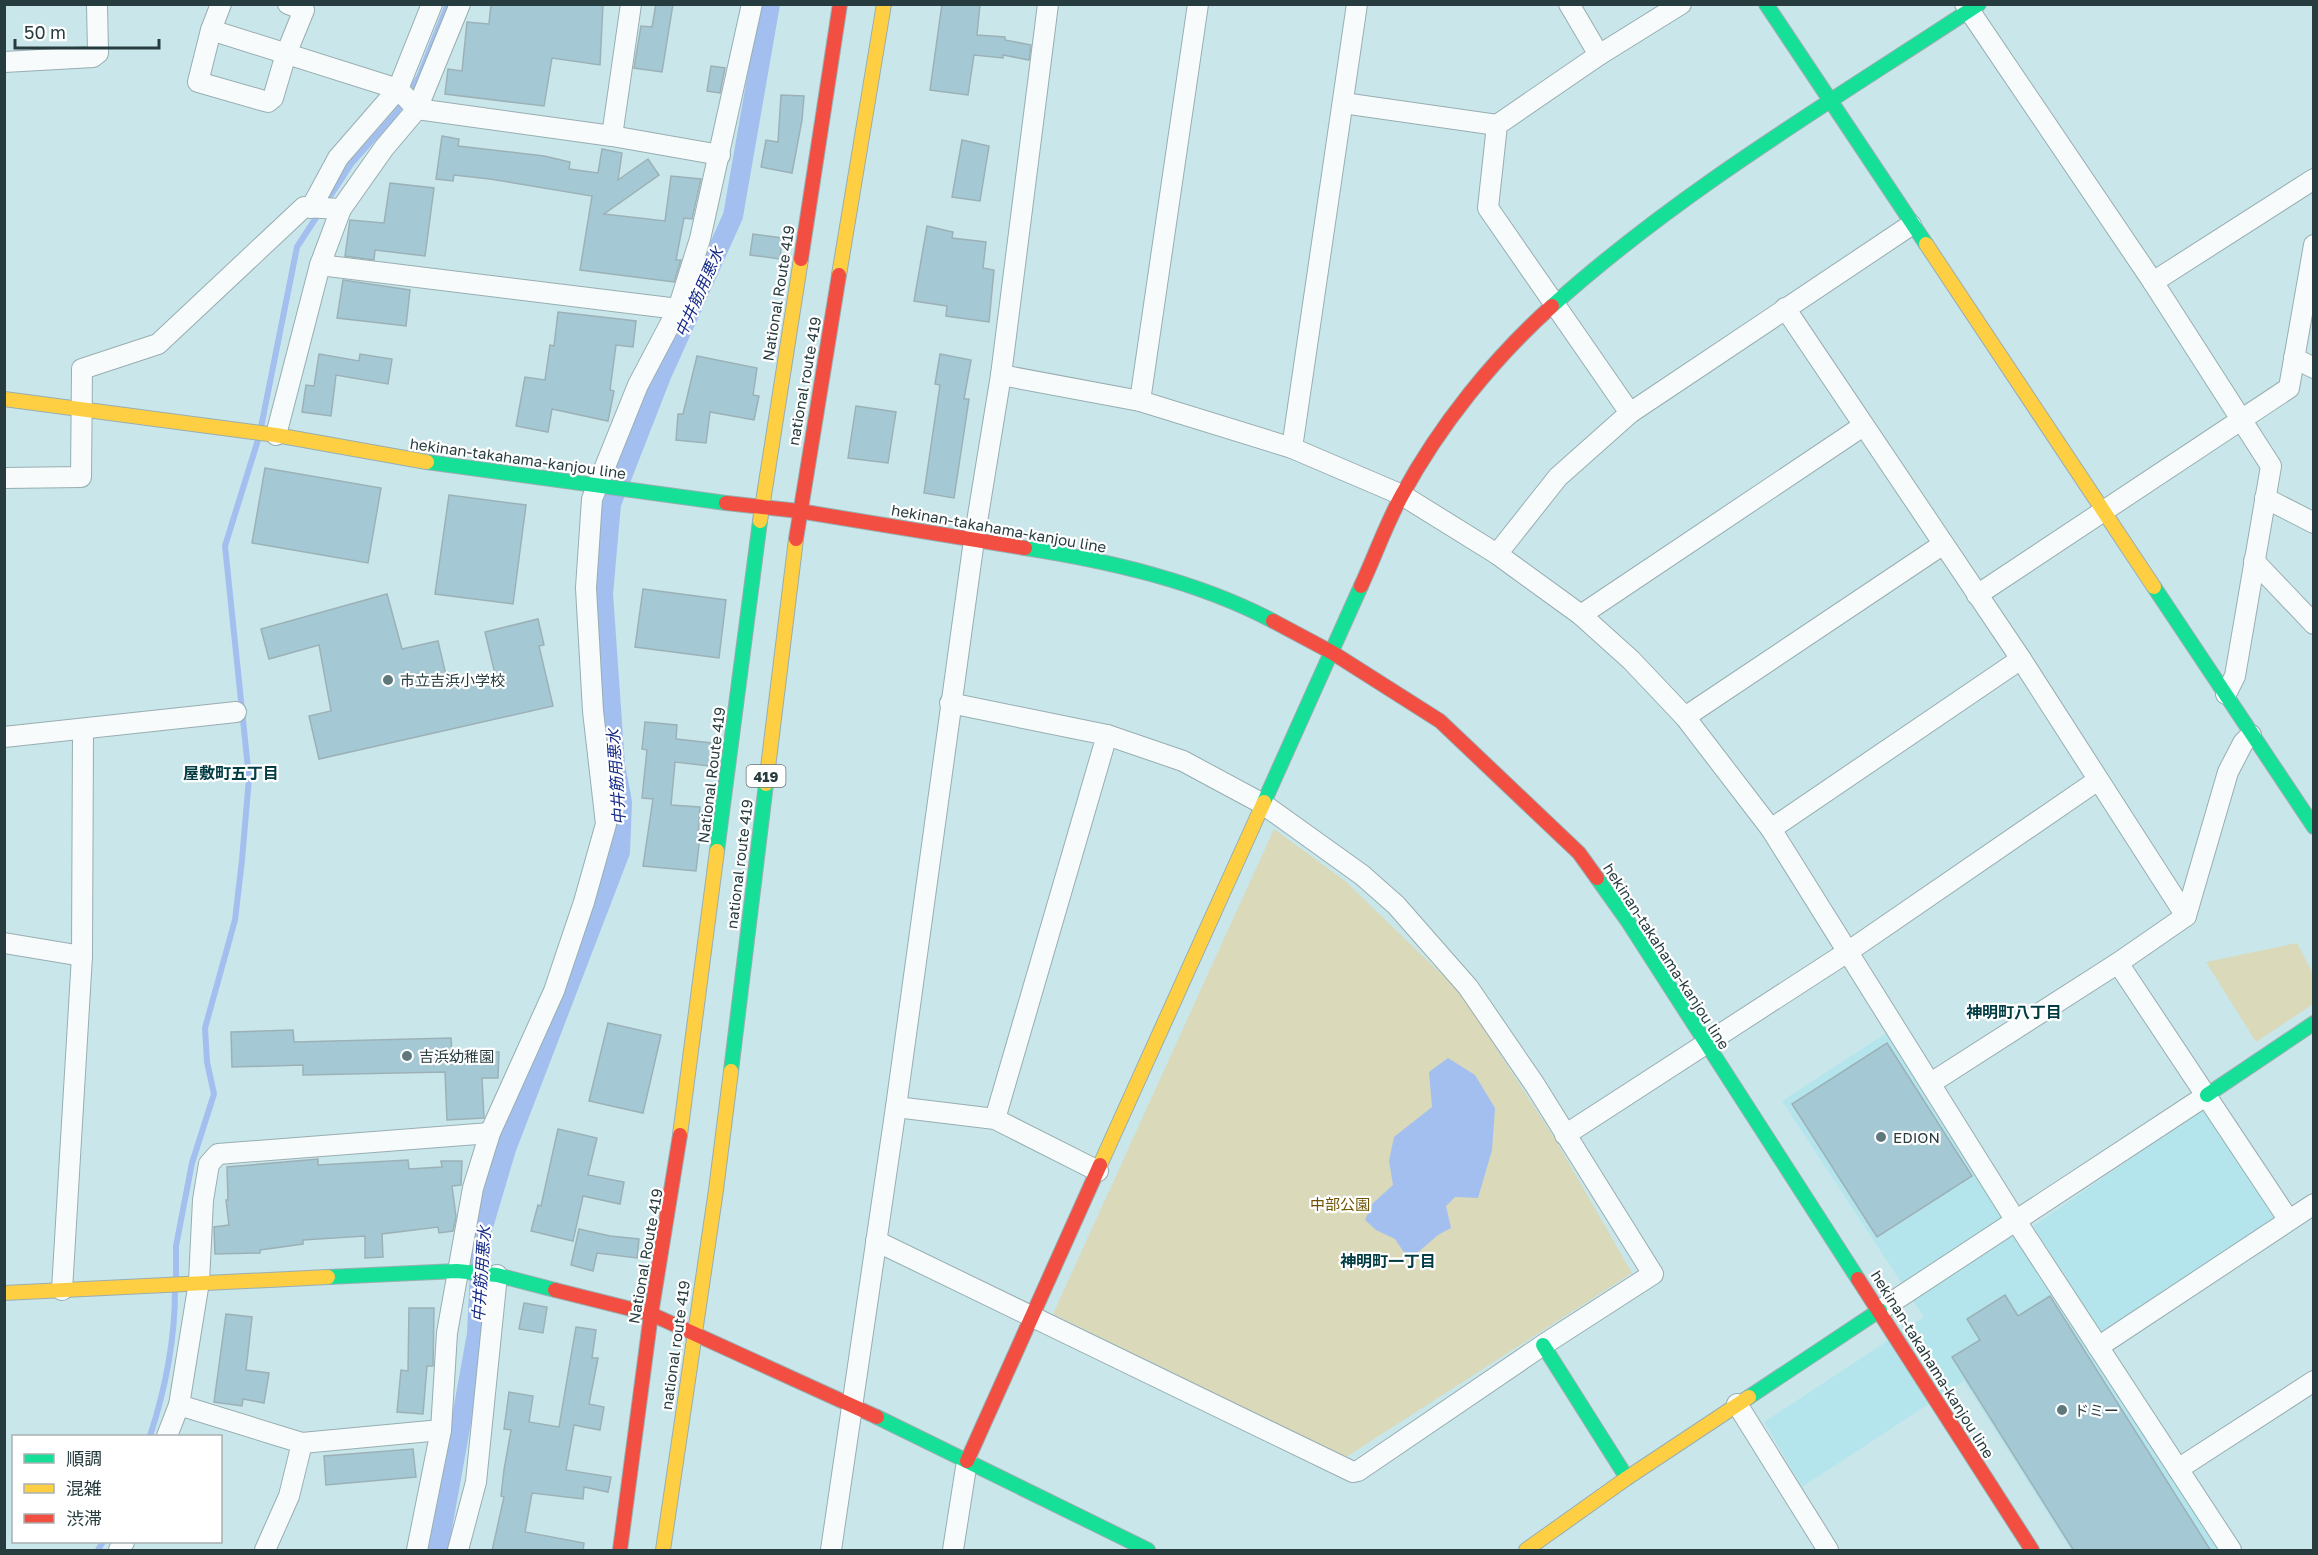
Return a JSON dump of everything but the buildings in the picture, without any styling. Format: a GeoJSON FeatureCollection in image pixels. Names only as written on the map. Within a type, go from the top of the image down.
{"type":"FeatureCollection","features":[{"type":"Feature","properties":{"kind":"main road","name":"National Route 419"},"geometry":{"type":"LineString","coordinates":[[620,1551],[651,1314],[675,1184],[762,508],[840,4]]}},
{"type":"Feature","properties":{"kind":"main road","name":"national route 419"},"geometry":{"type":"LineString","coordinates":[[663,1551],[693,1334],[716,1190],[799,511],[884,4]]}},
{"type":"Feature","properties":{"kind":"main road"},"geometry":{"type":"LineString","coordinates":[[1766,4],[2313,827]]}},
{"type":"Feature","properties":{"kind":"main road"},"geometry":{"type":"LineString","coordinates":[[967,1461],[1333,653],[1402,495],[1458,407],[1509,347],[1553,305],[1642,231],[1971,7]]}},
{"type":"Feature","properties":{"kind":"main road","name":"hekinan-takahama-kanjou line"},"geometry":{"type":"LineString","coordinates":[[4,399],[274,434],[416,461],[598,484],[632,492],[799,511],[1094,559],[1235,601],[1333,653],[1440,721],[1579,853],[1627,920],[1704,1043],[1880,1310],[2032,1551]]}},
{"type":"Feature","properties":{"kind":"main road"},"geometry":{"type":"LineString","coordinates":[[2207,1095],[2313,1023]]}},
{"type":"Feature","properties":{"kind":"main road"},"geometry":{"type":"LineString","coordinates":[[4,1293],[194,1282],[462,1271],[493,1275],[651,1314],[851,1405],[1148,1551]]}},
{"type":"Feature","properties":{"kind":"main road"},"geometry":{"type":"LineString","coordinates":[[1526,1551],[1627,1478],[1880,1310]]}},
{"type":"Feature","properties":{"kind":"main road"},"geometry":{"type":"LineString","coordinates":[[1543,1345],[1627,1478]]}},
{"type":"Feature","properties":{"kind":"street"},"geometry":{"type":"LineString","coordinates":[[4,62],[93,57],[98,53],[97,4]]}},
{"type":"Feature","properties":{"kind":"street"},"geometry":{"type":"LineString","coordinates":[[221,4],[211,30],[198,82],[268,102],[273,99],[286,54],[304,10],[288,4]]}},
{"type":"Feature","properties":{"kind":"street"},"geometry":{"type":"LineString","coordinates":[[312,208],[338,158],[398,90],[432,4]]}},
{"type":"Feature","properties":{"kind":"street"},"geometry":{"type":"LineString","coordinates":[[274,434],[320,265],[339,208],[416,108],[460,4]]}},
{"type":"Feature","properties":{"kind":"street"},"geometry":{"type":"LineString","coordinates":[[612,136],[631,4]]}},
{"type":"Feature","properties":{"kind":"street"},"geometry":{"type":"LineString","coordinates":[[417,1551],[441,1430],[447,1333],[462,1271],[469,1205],[490,1133],[554,991],[584,902],[606,824],[593,711],[586,588],[592,499],[638,385],[678,309],[700,239],[752,4]]}},
{"type":"Feature","properties":{"kind":"street"},"geometry":{"type":"LineString","coordinates":[[831,1551],[896,1107],[950,703],[1001,375],[1048,4]]}},
{"type":"Feature","properties":{"kind":"street"},"geometry":{"type":"LineString","coordinates":[[1140,401],[1198,4]]}},
{"type":"Feature","properties":{"kind":"street"},"geometry":{"type":"LineString","coordinates":[[1292,448],[1357,4]]}},
{"type":"Feature","properties":{"kind":"street"},"geometry":{"type":"LineString","coordinates":[[1569,4],[1599,55]]}},
{"type":"Feature","properties":{"kind":"street"},"geometry":{"type":"LineString","coordinates":[[1342,103],[1497,125],[1599,55],[1681,4]]}},
{"type":"Feature","properties":{"kind":"street"},"geometry":{"type":"LineString","coordinates":[[1971,7],[2153,282],[2271,466],[2235,676],[2226,693]]}},
{"type":"Feature","properties":{"kind":"street"},"geometry":{"type":"LineString","coordinates":[[211,30],[398,90],[416,108],[612,136],[720,155]]}},
{"type":"Feature","properties":{"kind":"street"},"geometry":{"type":"LineString","coordinates":[[1497,125],[1488,208],[1553,305],[1630,413]]}},
{"type":"Feature","properties":{"kind":"street"},"geometry":{"type":"LineString","coordinates":[[2153,282],[2313,179]]}},
{"type":"Feature","properties":{"kind":"street"},"geometry":{"type":"LineString","coordinates":[[4,478],[81,477],[82,369],[158,344],[304,207],[339,208]]}},
{"type":"Feature","properties":{"kind":"street"},"geometry":{"type":"LineString","coordinates":[[1497,554],[1558,477],[1630,413],[1911,225]]}},
{"type":"Feature","properties":{"kind":"street"},"geometry":{"type":"LineString","coordinates":[[1977,595],[2289,388],[2313,245]]}},
{"type":"Feature","properties":{"kind":"street"},"geometry":{"type":"LineString","coordinates":[[320,265],[678,309]]}},
{"type":"Feature","properties":{"kind":"street"},"geometry":{"type":"LineString","coordinates":[[1785,308],[1942,545],[2021,659],[2186,916]]}},
{"type":"Feature","properties":{"kind":"street"},"geometry":{"type":"LineString","coordinates":[[2294,358],[2313,368]]}},
{"type":"Feature","properties":{"kind":"street"},"geometry":{"type":"LineString","coordinates":[[1001,375],[1140,401],[1292,448],[1402,495],[1497,554],[1581,615],[1631,660],[1685,717],[1770,829],[1849,951],[2016,1221],[2231,1551]]}},
{"type":"Feature","properties":{"kind":"street"},"geometry":{"type":"LineString","coordinates":[[1581,615],[1863,426]]}},
{"type":"Feature","properties":{"kind":"street"},"geometry":{"type":"LineString","coordinates":[[2265,498],[2313,523]]}},
{"type":"Feature","properties":{"kind":"street"},"geometry":{"type":"LineString","coordinates":[[1685,717],[1942,545]]}},
{"type":"Feature","properties":{"kind":"street"},"geometry":{"type":"LineString","coordinates":[[2254,561],[2313,624]]}},
{"type":"Feature","properties":{"kind":"street"},"geometry":{"type":"LineString","coordinates":[[1770,829],[2021,659]]}},
{"type":"Feature","properties":{"kind":"street"},"geometry":{"type":"LineString","coordinates":[[876,1241],[1353,1472],[1358,1471],[1543,1345],[1653,1274],[1468,987],[1396,905],[1362,875],[1263,804],[1184,761],[1107,735],[950,703]]}},
{"type":"Feature","properties":{"kind":"street"},"geometry":{"type":"LineString","coordinates":[[4,737],[83,731],[236,712]]}},
{"type":"Feature","properties":{"kind":"street"},"geometry":{"type":"LineString","coordinates":[[62,1290],[82,956],[83,731]]}},
{"type":"Feature","properties":{"kind":"street"},"geometry":{"type":"LineString","coordinates":[[995,1119],[1107,735]]}},
{"type":"Feature","properties":{"kind":"street"},"geometry":{"type":"LineString","coordinates":[[1931,1083],[2118,963],[2186,916],[2228,772],[2243,742],[2251,735]]}},
{"type":"Feature","properties":{"kind":"street"},"geometry":{"type":"LineString","coordinates":[[1565,1135],[1849,951],[2098,780]]}},
{"type":"Feature","properties":{"kind":"street"},"geometry":{"type":"LineString","coordinates":[[4,943],[82,956]]}},
{"type":"Feature","properties":{"kind":"street"},"geometry":{"type":"LineString","coordinates":[[2118,963],[2288,1219]]}},
{"type":"Feature","properties":{"kind":"street"},"geometry":{"type":"LineString","coordinates":[[1880,1310],[2207,1095]]}},
{"type":"Feature","properties":{"kind":"street"},"geometry":{"type":"LineString","coordinates":[[896,1107],[995,1119],[1098,1171]]}},
{"type":"Feature","properties":{"kind":"street"},"geometry":{"type":"LineString","coordinates":[[168,1435],[179,1405],[209,1164],[219,1154],[490,1133]]}},
{"type":"Feature","properties":{"kind":"street"},"geometry":{"type":"LineString","coordinates":[[2098,1347],[2313,1204]]}},
{"type":"Feature","properties":{"kind":"street"},"geometry":{"type":"LineString","coordinates":[[458,1551],[476,1482],[493,1275]]}},
{"type":"Feature","properties":{"kind":"street"},"geometry":{"type":"LineString","coordinates":[[2178,1470],[2313,1381]]}},
{"type":"Feature","properties":{"kind":"street"},"geometry":{"type":"LineString","coordinates":[[1737,1404],[1821,1548]]}},
{"type":"Feature","properties":{"kind":"street"},"geometry":{"type":"LineString","coordinates":[[179,1405],[302,1443],[441,1430]]}},
{"type":"Feature","properties":{"kind":"street"},"geometry":{"type":"LineString","coordinates":[[265,1551],[289,1496],[302,1443]]}},
{"type":"Feature","properties":{"kind":"street"},"geometry":{"type":"LineString","coordinates":[[953,1551],[967,1461]]}},
{"type":"Feature","properties":{"kind":"shaded area"},"geometry":{"type":"Polygon","coordinates":[[[1888,1032],[2017,1237],[2203,1109],[2274,1218],[2086,1346],[2219,1550],[2071,1550],[1964,1381],[1802,1487],[1764,1422],[1924,1317],[1782,1101],[1888,1032]]]}},
{"type":"Feature","properties":{"kind":"shaded area"},"geometry":{"type":"Polygon","coordinates":[[[1448,1058],[1475,1075],[1495,1108],[1492,1150],[1478,1198],[1455,1197],[1446,1206],[1451,1228],[1438,1235],[1409,1260],[1395,1239],[1376,1230],[1365,1220],[1372,1204],[1393,1185],[1389,1161],[1394,1137],[1432,1107],[1429,1072],[1448,1058]]]}},
{"type":"Feature","properties":{"kind":"green space","name":"中部公園"},"geometry":{"type":"Polygon","coordinates":[[[1274,829],[1345,881],[1459,991],[1555,1139],[1632,1273],[1346,1457],[1053,1314],[1274,829]]]}},
{"type":"Feature","properties":{"kind":"green space"},"geometry":{"type":"Polygon","coordinates":[[[2297,943],[2313,974],[2313,1004],[2256,1042],[2206,962],[2297,943]]]}},
{"type":"Feature","properties":{"kind":"waterway"},"geometry":{"type":"LineString","coordinates":[[261,427],[297,247],[351,164],[396,113],[419,77],[448,4]]}},
{"type":"Feature","properties":{"kind":"waterway","name":"中井筋用悪水"},"geometry":{"type":"LineString","coordinates":[[438,1550],[477,1334],[482,1230],[506,1149],[620,852],[622,802],[615,765],[603,594],[611,504],[661,376],[733,216],[770,4]]}},
{"type":"Feature","properties":{"kind":"waterway"},"geometry":{"type":"LineString","coordinates":[[176,1277],[176,1246],[192,1163],[214,1094],[207,1062],[205,1028],[235,920],[242,860],[249,778],[225,546],[258,440]]}},
{"type":"Feature","properties":{"kind":"waterway"},"geometry":{"type":"LineString","coordinates":[[150,1435],[168,1364],[175,1290]]}},
{"type":"Feature","properties":{"kind":"waterway"},"geometry":{"type":"LineString","coordinates":[[98,1550],[102,1543]]}},
{"type":"Feature","properties":{"kind":"traffic: fast"},"geometry":{"type":"LineString","coordinates":[[1766,4],[1926,244]]}},
{"type":"Feature","properties":{"kind":"traffic: fast"},"geometry":{"type":"LineString","coordinates":[[1552,306],[1602,263],[1706,184],[1979,4]]}},
{"type":"Feature","properties":{"kind":"traffic: fast"},"geometry":{"type":"LineString","coordinates":[[427,462],[726,503]]}},
{"type":"Feature","properties":{"kind":"traffic: fast"},"geometry":{"type":"LineString","coordinates":[[717,851],[760,521]]}},
{"type":"Feature","properties":{"kind":"traffic: fast"},"geometry":{"type":"LineString","coordinates":[[1025,548],[1088,559],[1152,574],[1214,595],[1273,621]]}},
{"type":"Feature","properties":{"kind":"traffic: fast"},"geometry":{"type":"LineString","coordinates":[[1264,802],[1361,586]]}},
{"type":"Feature","properties":{"kind":"traffic: fast"},"geometry":{"type":"LineString","coordinates":[[2154,587],[2314,827]]}},
{"type":"Feature","properties":{"kind":"traffic: fast"},"geometry":{"type":"LineString","coordinates":[[731,1071],[766,784]]}},
{"type":"Feature","properties":{"kind":"traffic: fast"},"geometry":{"type":"LineString","coordinates":[[1597,878],[1627,920],[1858,1279]]}},
{"type":"Feature","properties":{"kind":"traffic: fast"},"geometry":{"type":"LineString","coordinates":[[2207,1095],[2314,1023]]}},
{"type":"Feature","properties":{"kind":"traffic: fast"},"geometry":{"type":"LineString","coordinates":[[328,1277],[457,1271],[497,1275],[555,1290]]}},
{"type":"Feature","properties":{"kind":"traffic: fast"},"geometry":{"type":"LineString","coordinates":[[1749,1397],[1880,1310]]}},
{"type":"Feature","properties":{"kind":"traffic: fast"},"geometry":{"type":"LineString","coordinates":[[1543,1345],[1627,1478]]}},
{"type":"Feature","properties":{"kind":"traffic: fast"},"geometry":{"type":"LineString","coordinates":[[877,1417],[1148,1550]]}},
{"type":"Feature","properties":{"kind":"traffic: slow"},"geometry":{"type":"LineString","coordinates":[[839,275],[884,4]]}},
{"type":"Feature","properties":{"kind":"traffic: slow"},"geometry":{"type":"LineString","coordinates":[[1926,244],[2154,587]]}},
{"type":"Feature","properties":{"kind":"traffic: slow"},"geometry":{"type":"LineString","coordinates":[[760,521],[801,259]]}},
{"type":"Feature","properties":{"kind":"traffic: slow"},"geometry":{"type":"LineString","coordinates":[[4,399],[276,435],[427,462]]}},
{"type":"Feature","properties":{"kind":"traffic: slow"},"geometry":{"type":"LineString","coordinates":[[766,784],[796,539]]}},
{"type":"Feature","properties":{"kind":"traffic: slow"},"geometry":{"type":"LineString","coordinates":[[1100,1165],[1264,802]]}},
{"type":"Feature","properties":{"kind":"traffic: slow"},"geometry":{"type":"LineString","coordinates":[[680,1135],[717,851]]}},
{"type":"Feature","properties":{"kind":"traffic: slow"},"geometry":{"type":"LineString","coordinates":[[663,1550],[716,1190],[731,1071]]}},
{"type":"Feature","properties":{"kind":"traffic: slow"},"geometry":{"type":"LineString","coordinates":[[4,1293],[328,1277]]}},
{"type":"Feature","properties":{"kind":"traffic: slow"},"geometry":{"type":"LineString","coordinates":[[1526,1550],[1627,1478],[1749,1397]]}},
{"type":"Feature","properties":{"kind":"traffic: jam"},"geometry":{"type":"LineString","coordinates":[[801,259],[840,4]]}},
{"type":"Feature","properties":{"kind":"traffic: jam"},"geometry":{"type":"LineString","coordinates":[[796,539],[839,275]]}},
{"type":"Feature","properties":{"kind":"traffic: jam"},"geometry":{"type":"LineString","coordinates":[[1361,586],[1396,506],[1433,443],[1469,394],[1509,348],[1552,306]]}},
{"type":"Feature","properties":{"kind":"traffic: jam"},"geometry":{"type":"LineString","coordinates":[[726,503],[799,511],[1025,548]]}},
{"type":"Feature","properties":{"kind":"traffic: jam"},"geometry":{"type":"LineString","coordinates":[[1273,621],[1333,653],[1440,721],[1579,853],[1597,878]]}},
{"type":"Feature","properties":{"kind":"traffic: jam"},"geometry":{"type":"LineString","coordinates":[[620,1550],[651,1314],[680,1135]]}},
{"type":"Feature","properties":{"kind":"traffic: jam"},"geometry":{"type":"LineString","coordinates":[[967,1461],[1100,1165]]}},
{"type":"Feature","properties":{"kind":"traffic: jam"},"geometry":{"type":"LineString","coordinates":[[1858,1279],[2032,1550]]}},
{"type":"Feature","properties":{"kind":"traffic: jam"},"geometry":{"type":"LineString","coordinates":[[555,1290],[651,1314],[877,1417]]}},
{"type":"Feature","properties":{"kind":"place","name":"市立吉浜小学校"},"geometry":{"type":"Point","coordinates":[388,680]}},
{"type":"Feature","properties":{"kind":"place","name":"吉浜幼稚園"},"geometry":{"type":"Point","coordinates":[407,1056]}},
{"type":"Feature","properties":{"kind":"place","name":"EDION"},"geometry":{"type":"Point","coordinates":[1881,1137]}},
{"type":"Feature","properties":{"kind":"place","name":"ドミー"},"geometry":{"type":"Point","coordinates":[2062,1410]}},
{"type":"Feature","properties":{"kind":"district","name":"屋敷町五丁目"},"geometry":{"type":"Point","coordinates":[231,773]}},
{"type":"Feature","properties":{"kind":"district","name":"神明町八丁目"},"geometry":{"type":"Point","coordinates":[2014,1012]}},
{"type":"Feature","properties":{"kind":"district","name":"神明町一丁目"},"geometry":{"type":"Point","coordinates":[1388,1261]}}]}
